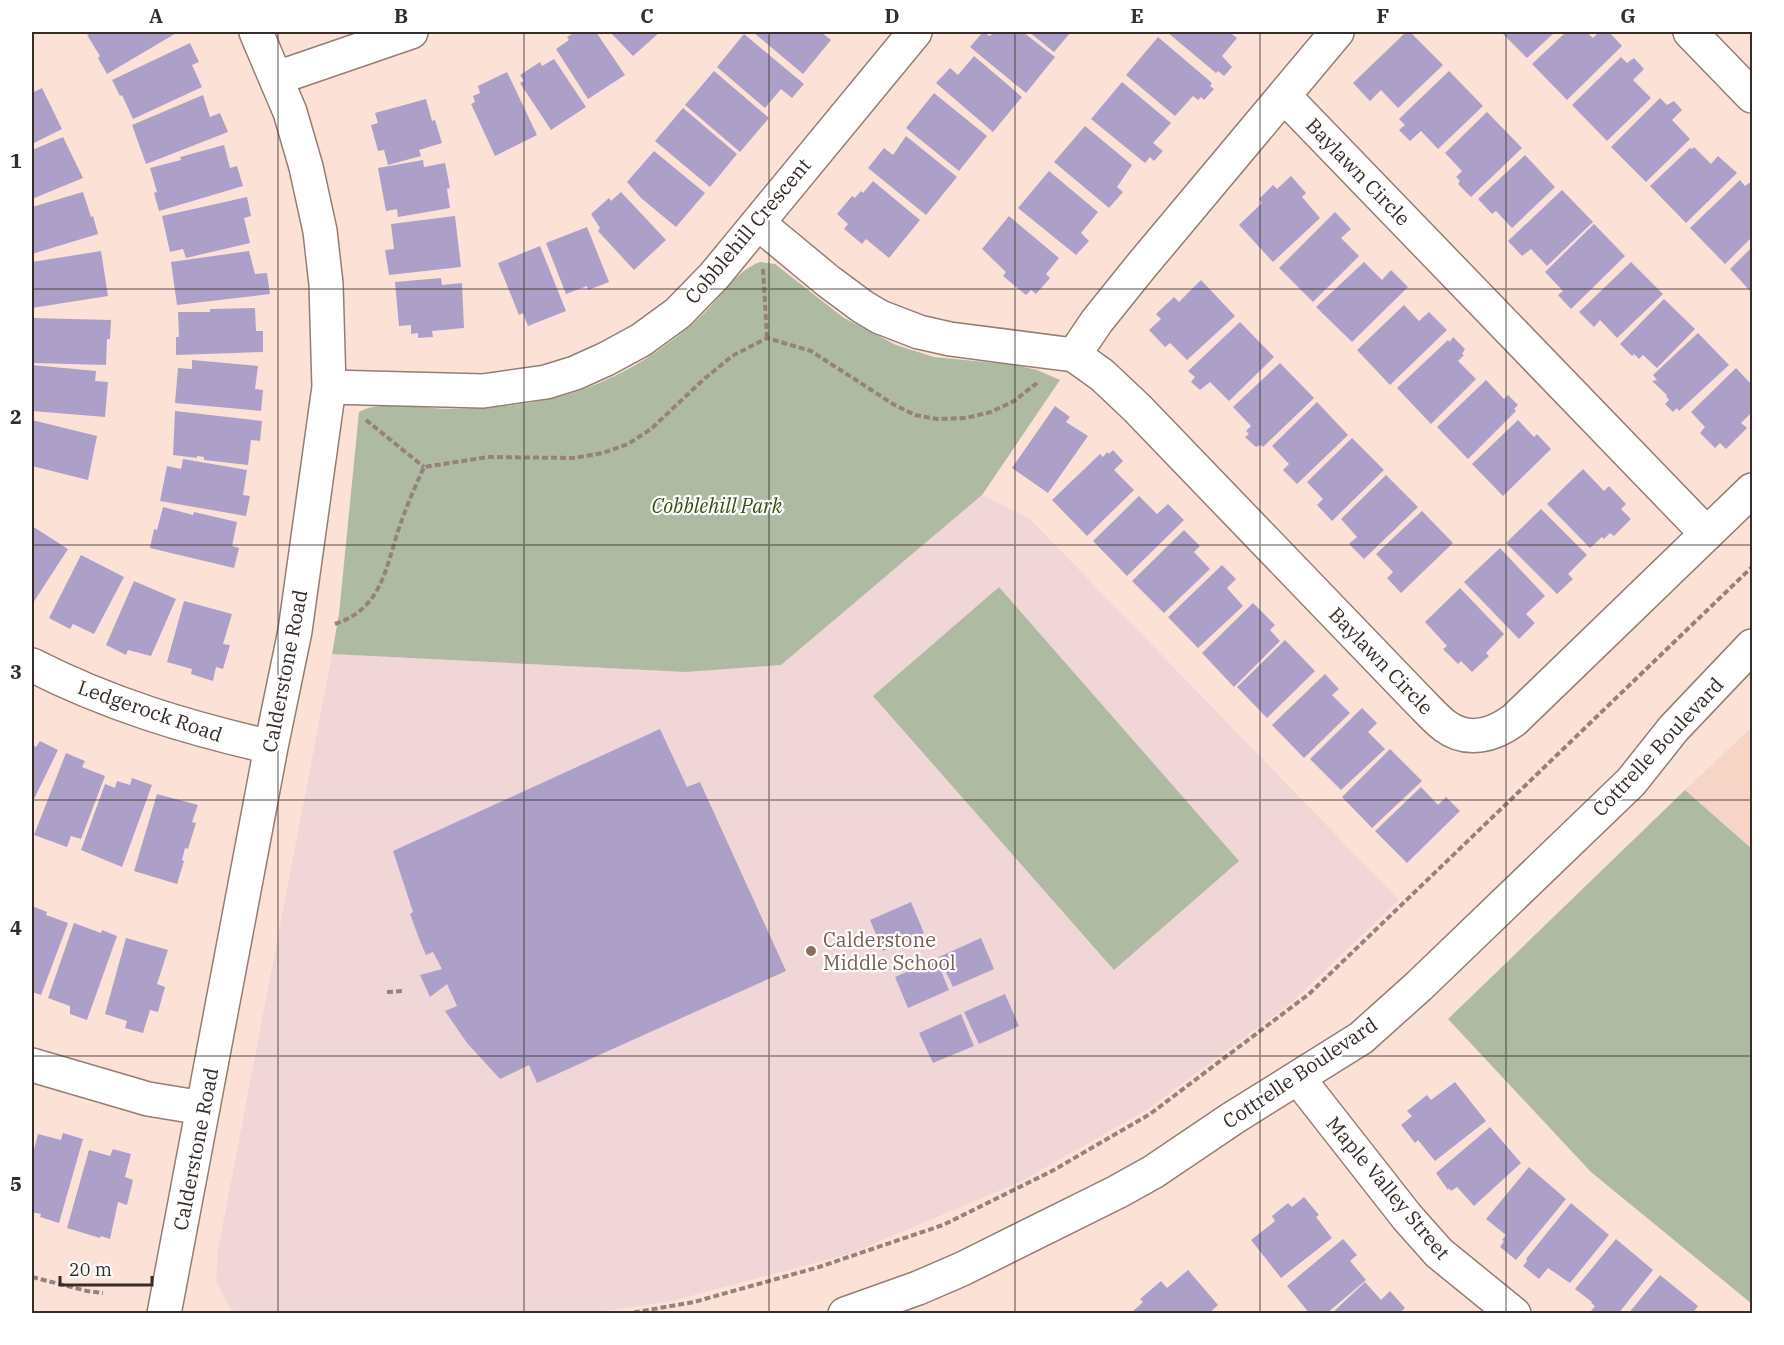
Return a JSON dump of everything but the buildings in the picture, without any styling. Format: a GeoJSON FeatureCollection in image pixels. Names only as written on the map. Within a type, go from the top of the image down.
{"type":"FeatureCollection","features":[{"type":"Feature","properties":{"kind":"street","name":"Calderstone Road"},"geometry":{"type":"LineString","coordinates":[[164,1314],[295,631],[329,387],[326,284],[320,231],[306,167],[290,112],[256,32]]}},
{"type":"Feature","properties":{"kind":"street"},"geometry":{"type":"LineString","coordinates":[[277,78],[411,32]]}},
{"type":"Feature","properties":{"kind":"street","name":"Cobblehill Crescent"},"geometry":{"type":"LineString","coordinates":[[329,387],[483,391],[546,382],[575,373],[641,340],[678,313],[714,276],[915,32]]}},
{"type":"Feature","properties":{"kind":"street"},"geometry":{"type":"LineString","coordinates":[[1074,355],[1097,321],[1135,274],[1337,32]]}},
{"type":"Feature","properties":{"kind":"street"},"geometry":{"type":"LineString","coordinates":[[1690,32],[1752,96]]}},
{"type":"Feature","properties":{"kind":"street","name":"Baylawn Circle"},"geometry":{"type":"LineString","coordinates":[[1284,96],[1707,534]]}},
{"type":"Feature","properties":{"kind":"street","name":"Baylawn Circle"},"geometry":{"type":"LineString","coordinates":[[758,223],[855,301],[894,323],[950,339],[1074,355],[1102,375],[1137,408],[1421,703],[1446,727],[1460,733],[1483,736],[1494,733],[1514,720],[1752,490]]}},
{"type":"Feature","properties":{"kind":"street","name":"Cottrelle Boulevard"},"geometry":{"type":"LineString","coordinates":[[845,1314],[940,1279],[1073,1215],[1153,1172],[1233,1118],[1361,1038],[1419,987],[1631,782],[1674,728],[1752,646]]}},
{"type":"Feature","properties":{"kind":"street","name":"Ledgerock Road"},"geometry":{"type":"LineString","coordinates":[[32,665],[59,680],[117,704],[185,726],[271,747]]}},
{"type":"Feature","properties":{"kind":"street"},"geometry":{"type":"LineString","coordinates":[[32,1065],[148,1099],[203,1108]]}},
{"type":"Feature","properties":{"kind":"street","name":"Maple Valley Street"},"geometry":{"type":"LineString","coordinates":[[1298,1078],[1407,1217],[1439,1253],[1514,1314]]}},
{"type":"Feature","properties":{"kind":"path"},"geometry":{"type":"LineString","coordinates":[[763,268],[767,338]]}},
{"type":"Feature","properties":{"kind":"path"},"geometry":{"type":"LineString","coordinates":[[365,419],[424,467],[488,457],[573,458],[603,453],[628,444],[651,429],[732,356],[767,338],[811,351],[893,404],[915,414],[937,419],[966,418],[991,412],[1014,401],[1043,378]]}},
{"type":"Feature","properties":{"kind":"path"},"geometry":{"type":"LineString","coordinates":[[335,624],[348,620],[365,608],[376,593],[424,467]]}},
{"type":"Feature","properties":{"kind":"path"},"geometry":{"type":"LineString","coordinates":[[625,1314],[694,1302],[819,1267],[943,1225],[1052,1171],[1150,1114],[1309,994],[1752,567]]}},
{"type":"Feature","properties":{"kind":"path"},"geometry":{"type":"LineString","coordinates":[[387,992],[404,991]]}},
{"type":"Feature","properties":{"kind":"path"},"geometry":{"type":"LineString","coordinates":[[32,1277],[87,1292],[103,1293]]}},
{"type":"Feature","properties":{"kind":"shaded area","name":"Calderstone Middle School"},"geometry":{"type":"Polygon","coordinates":[[[982,495],[1029,518],[1399,900],[1292,1002],[1148,1109],[1022,1181],[852,1253],[672,1301],[584,1314],[236,1313],[230,1308],[216,1282],[218,1250],[332,654],[686,672],[781,665],[982,495]]]}},
{"type":"Feature","properties":{"kind":"shaded area"},"geometry":{"type":"Polygon","coordinates":[[[1752,727],[1752,849],[1685,790],[1752,727]]]}},
{"type":"Feature","properties":{"kind":"green space","name":"Cobblehill Park"},"geometry":{"type":"Polygon","coordinates":[[[760,262],[775,264],[844,318],[896,345],[934,357],[1015,365],[1037,370],[1060,380],[982,495],[781,665],[686,672],[332,654],[339,614],[359,412],[368,408],[390,405],[449,409],[500,406],[551,399],[584,389],[629,368],[671,341],[705,313],[742,273],[760,262]]]}},
{"type":"Feature","properties":{"kind":"green space"},"geometry":{"type":"Polygon","coordinates":[[[999,587],[1239,861],[1114,970],[873,696],[999,587]]]}},
{"type":"Feature","properties":{"kind":"green space"},"geometry":{"type":"Polygon","coordinates":[[[1685,790],[1752,849],[1752,1304],[1591,1172],[1448,1019],[1685,790]]]}},
{"type":"Feature","properties":{"kind":"place","name":"Calderstone Middle School"},"geometry":{"type":"Point","coordinates":[811,951]}}]}
